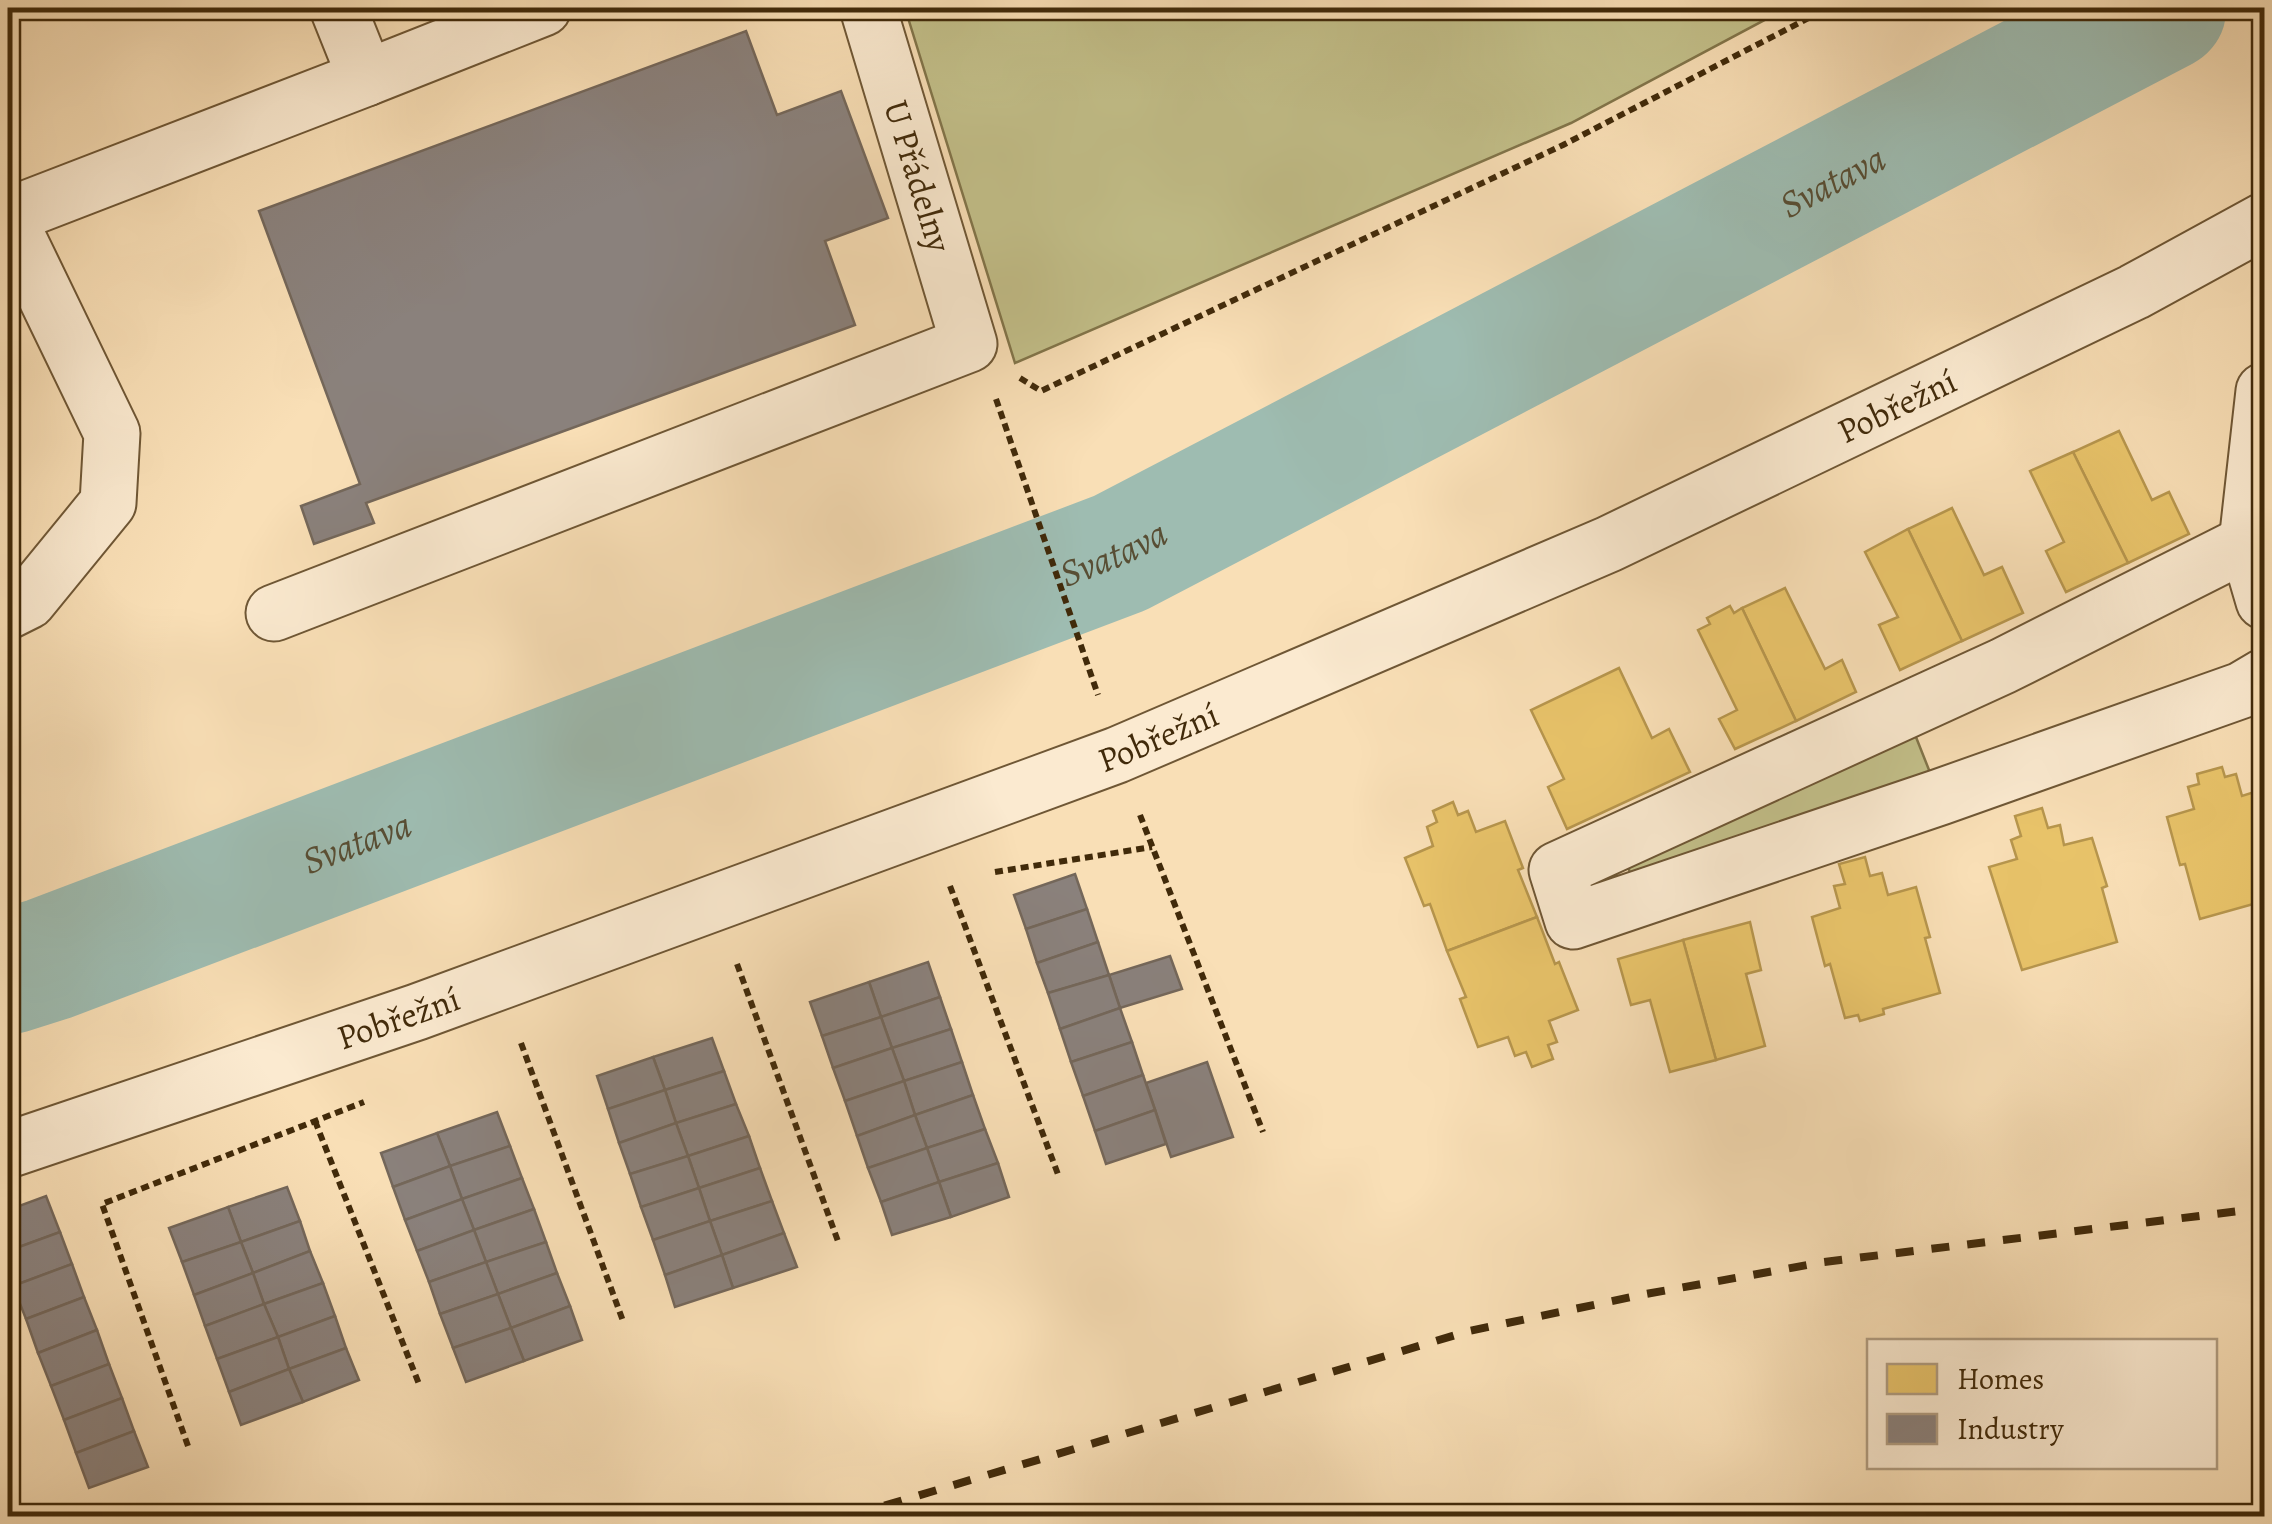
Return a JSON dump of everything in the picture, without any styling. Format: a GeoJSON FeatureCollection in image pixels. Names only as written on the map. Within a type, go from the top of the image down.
{"type":"FeatureCollection","features":[{"type":"Feature","properties":{"kind":"street"},"geometry":{"type":"LineString","coordinates":[[338,8],[366,78]]}},
{"type":"Feature","properties":{"kind":"street"},"geometry":{"type":"LineString","coordinates":[[8,612],[28,601],[108,503],[112,434],[8,217],[543,8]]}},
{"type":"Feature","properties":{"kind":"street","name":"U Přádelny"},"geometry":{"type":"LineString","coordinates":[[868,8],[980,365]]}},
{"type":"Feature","properties":{"kind":"street","name":"Pobřežní"},"geometry":{"type":"LineString","coordinates":[[8,1150],[417,1012],[1117,754],[1608,544],[2134,292],[2264,221]]}},
{"type":"Feature","properties":{"kind":"street"},"geometry":{"type":"LineString","coordinates":[[274,614],[980,365]]}},
{"type":"Feature","properties":{"kind":"street"},"geometry":{"type":"LineString","coordinates":[[2264,390],[2247,543],[2264,601]]}},
{"type":"Feature","properties":{"kind":"street"},"geometry":{"type":"LineString","coordinates":[[2247,543],[2003,666],[1556,870],[1573,921],[1975,785],[2242,690],[2264,677]]}},
{"type":"Feature","properties":{"kind":"path"},"geometry":{"type":"LineString","coordinates":[[980,365],[1040,392],[1563,145],[1828,8]]}},
{"type":"Feature","properties":{"kind":"path"},"geometry":{"type":"LineString","coordinates":[[980,365],[1094,684]]}},
{"type":"Feature","properties":{"kind":"path"},"geometry":{"type":"LineString","coordinates":[[1117,754],[1263,1132]]}},
{"type":"Feature","properties":{"kind":"path"},"geometry":{"type":"LineString","coordinates":[[947,880],[1059,1178]]}},
{"type":"Feature","properties":{"kind":"path"},"geometry":{"type":"LineString","coordinates":[[735,958],[839,1244]]}},
{"type":"Feature","properties":{"kind":"path"},"geometry":{"type":"LineString","coordinates":[[520,1042],[623,1321]]}},
{"type":"Feature","properties":{"kind":"path"},"geometry":{"type":"LineString","coordinates":[[315,1122],[419,1384]]}},
{"type":"Feature","properties":{"kind":"path"},"geometry":{"type":"LineString","coordinates":[[102,1204],[188,1446]]}},
{"type":"Feature","properties":{"kind":"shaded area"},"geometry":{"type":"Polygon","coordinates":[[[905,8],[1787,8],[1571,123],[1015,363],[905,8]]]}},
{"type":"Feature","properties":{"kind":"shaded area"},"geometry":{"type":"Polygon","coordinates":[[[1912,727],[1931,775],[1651,878],[1630,873],[1626,859],[1912,727]]]}},
{"type":"Feature","properties":{"kind":"building: Homes"},"geometry":{"type":"Polygon","coordinates":[[[2119,431],[2152,500],[2169,492],[2189,534],[2128,563],[2073,452],[2119,431]]]}},
{"type":"Feature","properties":{"kind":"building: Homes"},"geometry":{"type":"Polygon","coordinates":[[[2073,452],[2128,563],[2066,592],[2046,551],[2064,542],[2030,471],[2073,452]]]}},
{"type":"Feature","properties":{"kind":"building: Homes"},"geometry":{"type":"Polygon","coordinates":[[[1952,508],[1984,575],[2002,567],[2023,613],[1962,641],[1908,529],[1952,508]]]}},
{"type":"Feature","properties":{"kind":"building: Homes"},"geometry":{"type":"Polygon","coordinates":[[[1908,529],[1962,641],[1900,670],[1879,625],[1898,617],[1865,552],[1908,529]]]}},
{"type":"Feature","properties":{"kind":"building: Homes"},"geometry":{"type":"Polygon","coordinates":[[[1785,588],[1825,669],[1842,660],[1856,692],[1796,721],[1742,608],[1785,588]]]}},
{"type":"Feature","properties":{"kind":"building: Homes"},"geometry":{"type":"Polygon","coordinates":[[[1730,606],[1734,613],[1742,608],[1796,721],[1735,749],[1719,719],[1737,710],[1698,630],[1710,624],[1707,618],[1730,606]]]}},
{"type":"Feature","properties":{"kind":"building: Homes"},"geometry":{"type":"Polygon","coordinates":[[[1619,668],[1652,738],[1669,729],[1690,772],[1567,829],[1548,787],[1564,779],[1531,710],[1619,668]]]}},
{"type":"Feature","properties":{"kind":"building: Homes"},"geometry":{"type":"Polygon","coordinates":[[[2222,767],[2225,777],[2236,774],[2242,796],[2264,789],[2264,901],[2200,919],[2167,817],[2194,809],[2188,787],[2199,784],[2197,774],[2222,767]]]}},
{"type":"Feature","properties":{"kind":"building: Homes"},"geometry":{"type":"Polygon","coordinates":[[[1453,802],[1458,815],[1468,811],[1476,832],[1505,821],[1523,868],[1518,870],[1537,917],[1447,951],[1430,904],[1424,906],[1405,858],[1433,846],[1427,827],[1437,822],[1433,811],[1453,802]]]}},
{"type":"Feature","properties":{"kind":"building: Homes"},"geometry":{"type":"Polygon","coordinates":[[[2042,808],[2048,828],[2060,825],[2064,845],[2092,838],[2107,886],[2102,888],[2117,942],[2022,970],[1989,867],[2017,859],[2011,840],[2021,836],[2015,816],[2042,808]]]}},
{"type":"Feature","properties":{"kind":"building: Homes"},"geometry":{"type":"Polygon","coordinates":[[[1865,857],[1870,876],[1882,873],[1888,895],[1916,887],[1940,993],[1883,1009],[1884,1014],[1860,1021],[1858,1015],[1845,1018],[1812,917],[1840,908],[1834,886],[1845,884],[1839,864],[1865,857]]]}},
{"type":"Feature","properties":{"kind":"building: Homes"},"geometry":{"type":"Polygon","coordinates":[[[1537,917],[1578,1010],[1549,1021],[1557,1042],[1548,1045],[1553,1059],[1532,1067],[1526,1052],[1515,1056],[1508,1037],[1478,1047],[1460,999],[1466,997],[1447,951],[1537,917]]]}},
{"type":"Feature","properties":{"kind":"building: Homes"},"geometry":{"type":"Polygon","coordinates":[[[1750,922],[1761,970],[1746,974],[1765,1046],[1716,1060],[1683,940],[1750,922]]]}},
{"type":"Feature","properties":{"kind":"building: Homes"},"geometry":{"type":"Polygon","coordinates":[[[1683,940],[1716,1060],[1670,1072],[1650,1000],[1631,1005],[1618,959],[1683,940]]]}},
{"type":"Feature","properties":{"kind":"building: Industry"},"geometry":{"type":"Polygon","coordinates":[[[746,31],[777,115],[841,91],[888,218],[825,241],[855,325],[366,503],[374,523],[314,544],[301,506],[360,484],[259,211],[746,31]]]}},
{"type":"Feature","properties":{"kind":"building: Industry"},"geometry":{"type":"Polygon","coordinates":[[[1075,874],[1087,909],[1026,929],[1014,895],[1075,874]]]}},
{"type":"Feature","properties":{"kind":"building: Industry"},"geometry":{"type":"Polygon","coordinates":[[[1087,909],[1098,942],[1037,963],[1026,929],[1087,909]]]}},
{"type":"Feature","properties":{"kind":"building: Industry"},"geometry":{"type":"Polygon","coordinates":[[[1098,942],[1109,975],[1048,993],[1037,963],[1098,942]]]}},
{"type":"Feature","properties":{"kind":"building: Industry"},"geometry":{"type":"Polygon","coordinates":[[[1170,956],[1182,989],[1120,1008],[1109,975],[1170,956]]]}},
{"type":"Feature","properties":{"kind":"building: Industry"},"geometry":{"type":"Polygon","coordinates":[[[928,962],[940,997],[881,1017],[869,982],[928,962]]]}},
{"type":"Feature","properties":{"kind":"building: Industry"},"geometry":{"type":"Polygon","coordinates":[[[1109,975],[1120,1008],[1060,1029],[1048,993],[1109,975]]]}},
{"type":"Feature","properties":{"kind":"building: Industry"},"geometry":{"type":"Polygon","coordinates":[[[869,982],[881,1017],[822,1036],[810,1002],[869,982]]]}},
{"type":"Feature","properties":{"kind":"building: Industry"},"geometry":{"type":"Polygon","coordinates":[[[940,997],[951,1029],[892,1048],[881,1017],[940,997]]]}},
{"type":"Feature","properties":{"kind":"building: Industry"},"geometry":{"type":"Polygon","coordinates":[[[1120,1008],[1132,1042],[1071,1062],[1060,1029],[1120,1008]]]}},
{"type":"Feature","properties":{"kind":"building: Industry"},"geometry":{"type":"Polygon","coordinates":[[[881,1017],[892,1048],[833,1068],[822,1036],[881,1017]]]}},
{"type":"Feature","properties":{"kind":"building: Industry"},"geometry":{"type":"Polygon","coordinates":[[[951,1029],[962,1062],[904,1081],[892,1048],[951,1029]]]}},
{"type":"Feature","properties":{"kind":"building: Industry"},"geometry":{"type":"Polygon","coordinates":[[[712,1038],[724,1071],[665,1090],[653,1057],[712,1038]]]}},
{"type":"Feature","properties":{"kind":"building: Industry"},"geometry":{"type":"Polygon","coordinates":[[[1132,1042],[1143,1075],[1083,1096],[1071,1062],[1132,1042]]]}},
{"type":"Feature","properties":{"kind":"building: Industry"},"geometry":{"type":"Polygon","coordinates":[[[892,1048],[904,1081],[845,1101],[833,1068],[892,1048]]]}},
{"type":"Feature","properties":{"kind":"building: Industry"},"geometry":{"type":"Polygon","coordinates":[[[653,1057],[665,1090],[608,1109],[597,1076],[653,1057]]]}},
{"type":"Feature","properties":{"kind":"building: Industry"},"geometry":{"type":"Polygon","coordinates":[[[962,1062],[973,1095],[915,1115],[904,1081],[962,1062]]]}},
{"type":"Feature","properties":{"kind":"building: Industry"},"geometry":{"type":"Polygon","coordinates":[[[1207,1062],[1233,1137],[1171,1157],[1146,1083],[1207,1062]]]}},
{"type":"Feature","properties":{"kind":"building: Industry"},"geometry":{"type":"Polygon","coordinates":[[[724,1071],[736,1104],[676,1123],[665,1090],[724,1071]]]}},
{"type":"Feature","properties":{"kind":"building: Industry"},"geometry":{"type":"Polygon","coordinates":[[[1143,1075],[1155,1110],[1095,1131],[1083,1096],[1143,1075]]]}},
{"type":"Feature","properties":{"kind":"building: Industry"},"geometry":{"type":"Polygon","coordinates":[[[904,1081],[915,1115],[857,1136],[845,1101],[904,1081]]]}},
{"type":"Feature","properties":{"kind":"building: Industry"},"geometry":{"type":"Polygon","coordinates":[[[665,1090],[676,1123],[619,1143],[608,1109],[665,1090]]]}},
{"type":"Feature","properties":{"kind":"building: Industry"},"geometry":{"type":"Polygon","coordinates":[[[973,1095],[985,1129],[927,1148],[915,1115],[973,1095]]]}},
{"type":"Feature","properties":{"kind":"building: Industry"},"geometry":{"type":"Polygon","coordinates":[[[736,1104],[749,1136],[688,1156],[676,1123],[736,1104]]]}},
{"type":"Feature","properties":{"kind":"building: Industry"},"geometry":{"type":"Polygon","coordinates":[[[1155,1110],[1166,1144],[1106,1164],[1095,1131],[1155,1110]]]}},
{"type":"Feature","properties":{"kind":"building: Industry"},"geometry":{"type":"Polygon","coordinates":[[[497,1112],[510,1146],[450,1166],[437,1133],[497,1112]]]}},
{"type":"Feature","properties":{"kind":"building: Industry"},"geometry":{"type":"Polygon","coordinates":[[[915,1115],[927,1148],[868,1168],[857,1136],[915,1115]]]}},
{"type":"Feature","properties":{"kind":"building: Industry"},"geometry":{"type":"Polygon","coordinates":[[[676,1123],[688,1156],[630,1174],[619,1143],[676,1123]]]}},
{"type":"Feature","properties":{"kind":"building: Industry"},"geometry":{"type":"Polygon","coordinates":[[[985,1129],[998,1163],[939,1182],[927,1148],[985,1129]]]}},
{"type":"Feature","properties":{"kind":"building: Industry"},"geometry":{"type":"Polygon","coordinates":[[[437,1133],[450,1166],[393,1187],[381,1153],[437,1133]]]}},
{"type":"Feature","properties":{"kind":"building: Industry"},"geometry":{"type":"Polygon","coordinates":[[[749,1136],[760,1168],[699,1188],[688,1156],[749,1136]]]}},
{"type":"Feature","properties":{"kind":"building: Industry"},"geometry":{"type":"Polygon","coordinates":[[[510,1146],[522,1178],[462,1199],[450,1166],[510,1146]]]}},
{"type":"Feature","properties":{"kind":"building: Industry"},"geometry":{"type":"Polygon","coordinates":[[[927,1148],[939,1182],[881,1202],[868,1168],[927,1148]]]}},
{"type":"Feature","properties":{"kind":"building: Industry"},"geometry":{"type":"Polygon","coordinates":[[[688,1156],[699,1188],[641,1207],[630,1174],[688,1156]]]}},
{"type":"Feature","properties":{"kind":"building: Industry"},"geometry":{"type":"Polygon","coordinates":[[[998,1163],[1009,1197],[951,1217],[939,1182],[998,1163]]]}},
{"type":"Feature","properties":{"kind":"building: Industry"},"geometry":{"type":"Polygon","coordinates":[[[450,1166],[462,1199],[405,1220],[393,1187],[450,1166]]]}},
{"type":"Feature","properties":{"kind":"building: Industry"},"geometry":{"type":"Polygon","coordinates":[[[760,1168],[772,1201],[710,1221],[699,1188],[760,1168]]]}},
{"type":"Feature","properties":{"kind":"building: Industry"},"geometry":{"type":"Polygon","coordinates":[[[522,1178],[534,1209],[474,1230],[462,1199],[522,1178]]]}},
{"type":"Feature","properties":{"kind":"building: Industry"},"geometry":{"type":"Polygon","coordinates":[[[939,1182],[951,1217],[892,1235],[881,1202],[939,1182]]]}},
{"type":"Feature","properties":{"kind":"building: Industry"},"geometry":{"type":"Polygon","coordinates":[[[287,1187],[300,1221],[241,1242],[228,1207],[287,1187]]]}},
{"type":"Feature","properties":{"kind":"building: Industry"},"geometry":{"type":"Polygon","coordinates":[[[699,1188],[710,1221],[653,1240],[641,1207],[699,1188]]]}},
{"type":"Feature","properties":{"kind":"building: Industry"},"geometry":{"type":"Polygon","coordinates":[[[46,1196],[60,1232],[8,1251],[8,1210],[46,1196]]]}},
{"type":"Feature","properties":{"kind":"building: Industry"},"geometry":{"type":"Polygon","coordinates":[[[462,1199],[474,1230],[417,1251],[405,1220],[462,1199]]]}},
{"type":"Feature","properties":{"kind":"building: Industry"},"geometry":{"type":"Polygon","coordinates":[[[772,1201],[784,1233],[722,1255],[710,1221],[772,1201]]]}},
{"type":"Feature","properties":{"kind":"building: Industry"},"geometry":{"type":"Polygon","coordinates":[[[228,1207],[241,1242],[182,1262],[169,1228],[228,1207]]]}},
{"type":"Feature","properties":{"kind":"building: Industry"},"geometry":{"type":"Polygon","coordinates":[[[534,1209],[546,1242],[486,1262],[474,1230],[534,1209]]]}},
{"type":"Feature","properties":{"kind":"building: Industry"},"geometry":{"type":"Polygon","coordinates":[[[300,1221],[310,1251],[253,1273],[241,1242],[300,1221]]]}},
{"type":"Feature","properties":{"kind":"building: Industry"},"geometry":{"type":"Polygon","coordinates":[[[710,1221],[722,1255],[665,1275],[653,1240],[710,1221]]]}},
{"type":"Feature","properties":{"kind":"building: Industry"},"geometry":{"type":"Polygon","coordinates":[[[474,1230],[486,1262],[429,1282],[417,1251],[474,1230]]]}},
{"type":"Feature","properties":{"kind":"building: Industry"},"geometry":{"type":"Polygon","coordinates":[[[60,1232],[72,1264],[13,1286],[8,1251],[60,1232]]]}},
{"type":"Feature","properties":{"kind":"building: Industry"},"geometry":{"type":"Polygon","coordinates":[[[784,1233],[797,1267],[733,1288],[722,1255],[784,1233]]]}},
{"type":"Feature","properties":{"kind":"building: Industry"},"geometry":{"type":"Polygon","coordinates":[[[241,1242],[253,1273],[194,1295],[182,1262],[241,1242]]]}},
{"type":"Feature","properties":{"kind":"building: Industry"},"geometry":{"type":"Polygon","coordinates":[[[546,1242],[557,1273],[498,1294],[486,1262],[546,1242]]]}},
{"type":"Feature","properties":{"kind":"building: Industry"},"geometry":{"type":"Polygon","coordinates":[[[310,1251],[323,1283],[264,1304],[253,1273],[310,1251]]]}},
{"type":"Feature","properties":{"kind":"building: Industry"},"geometry":{"type":"Polygon","coordinates":[[[722,1255],[733,1288],[675,1307],[665,1275],[722,1255]]]}},
{"type":"Feature","properties":{"kind":"building: Industry"},"geometry":{"type":"Polygon","coordinates":[[[486,1262],[498,1294],[440,1314],[429,1282],[486,1262]]]}},
{"type":"Feature","properties":{"kind":"building: Industry"},"geometry":{"type":"Polygon","coordinates":[[[72,1264],[84,1297],[26,1319],[13,1286],[72,1264]]]}},
{"type":"Feature","properties":{"kind":"building: Industry"},"geometry":{"type":"Polygon","coordinates":[[[253,1273],[264,1304],[205,1326],[194,1295],[253,1273]]]}},
{"type":"Feature","properties":{"kind":"building: Industry"},"geometry":{"type":"Polygon","coordinates":[[[557,1273],[570,1306],[511,1328],[498,1294],[557,1273]]]}},
{"type":"Feature","properties":{"kind":"building: Industry"},"geometry":{"type":"Polygon","coordinates":[[[323,1283],[335,1316],[278,1337],[264,1304],[323,1283]]]}},
{"type":"Feature","properties":{"kind":"building: Industry"},"geometry":{"type":"Polygon","coordinates":[[[498,1294],[511,1328],[453,1348],[440,1314],[498,1294]]]}},
{"type":"Feature","properties":{"kind":"building: Industry"},"geometry":{"type":"Polygon","coordinates":[[[84,1297],[97,1330],[38,1353],[26,1319],[84,1297]]]}},
{"type":"Feature","properties":{"kind":"building: Industry"},"geometry":{"type":"Polygon","coordinates":[[[264,1304],[278,1337],[217,1359],[205,1326],[264,1304]]]}},
{"type":"Feature","properties":{"kind":"building: Industry"},"geometry":{"type":"Polygon","coordinates":[[[570,1306],[582,1340],[524,1361],[511,1328],[570,1306]]]}},
{"type":"Feature","properties":{"kind":"building: Industry"},"geometry":{"type":"Polygon","coordinates":[[[335,1316],[346,1348],[289,1369],[278,1337],[335,1316]]]}},
{"type":"Feature","properties":{"kind":"building: Industry"},"geometry":{"type":"Polygon","coordinates":[[[511,1328],[524,1361],[466,1382],[453,1348],[511,1328]]]}},
{"type":"Feature","properties":{"kind":"building: Industry"},"geometry":{"type":"Polygon","coordinates":[[[97,1330],[109,1364],[51,1386],[38,1353],[97,1330]]]}},
{"type":"Feature","properties":{"kind":"building: Industry"},"geometry":{"type":"Polygon","coordinates":[[[278,1337],[289,1369],[229,1392],[217,1359],[278,1337]]]}},
{"type":"Feature","properties":{"kind":"building: Industry"},"geometry":{"type":"Polygon","coordinates":[[[346,1348],[359,1380],[303,1402],[289,1369],[346,1348]]]}},
{"type":"Feature","properties":{"kind":"building: Industry"},"geometry":{"type":"Polygon","coordinates":[[[109,1364],[122,1398],[64,1420],[51,1386],[109,1364]]]}},
{"type":"Feature","properties":{"kind":"building: Industry"},"geometry":{"type":"Polygon","coordinates":[[[289,1369],[303,1402],[241,1425],[229,1392],[289,1369]]]}},
{"type":"Feature","properties":{"kind":"building: Industry"},"geometry":{"type":"Polygon","coordinates":[[[122,1398],[134,1431],[76,1453],[64,1420],[122,1398]]]}},
{"type":"Feature","properties":{"kind":"building: Industry"},"geometry":{"type":"Polygon","coordinates":[[[134,1431],[148,1467],[89,1488],[76,1453],[134,1431]]]}},
{"type":"Feature","properties":{"kind":"waterway","name":"Svatava"},"geometry":{"type":"LineString","coordinates":[[8,972],[1120,553],[2164,8]]}},
{"type":"Feature","properties":{"kind":"railway"},"geometry":{"type":"LineString","coordinates":[[850,1516],[1469,1331],[1824,1262],[2264,1208]]}}]}
